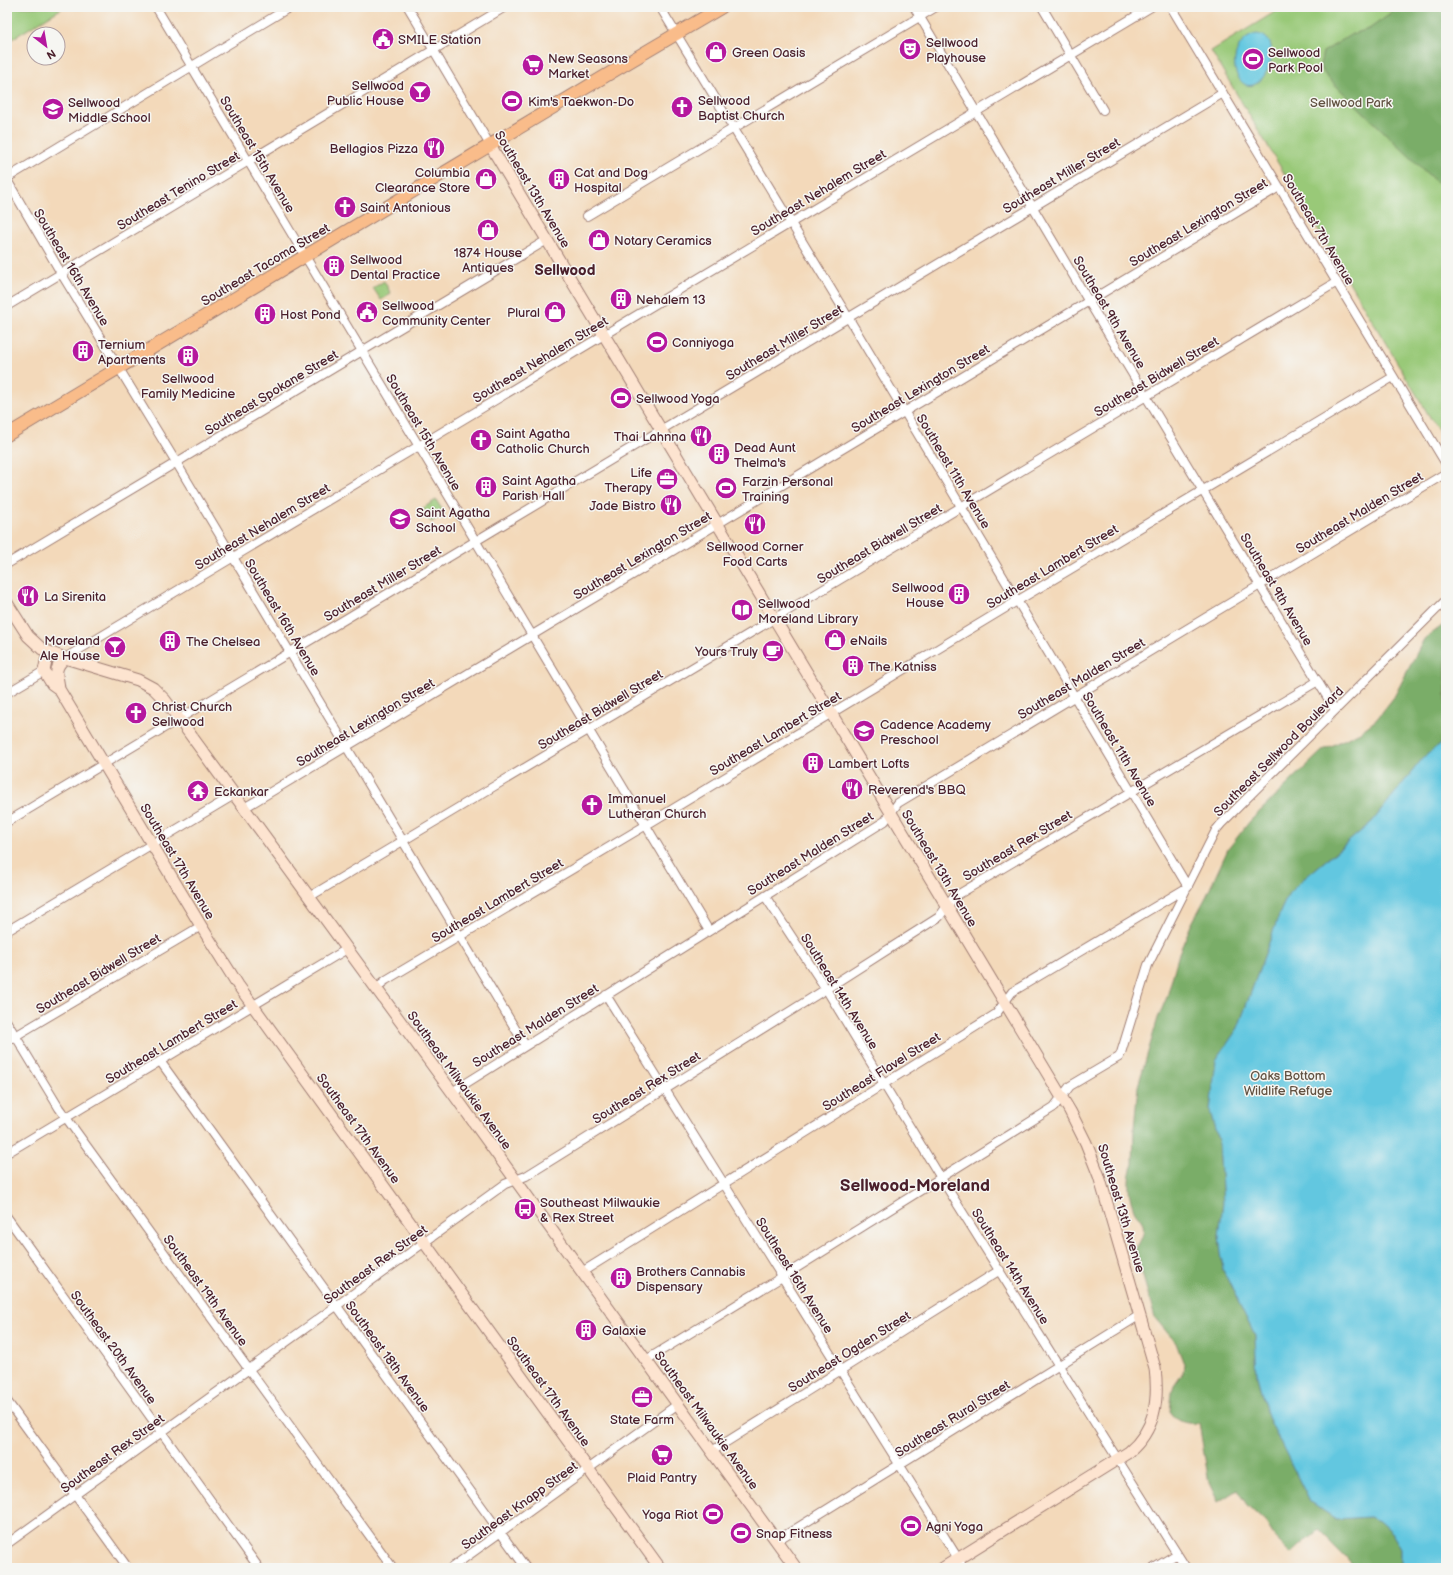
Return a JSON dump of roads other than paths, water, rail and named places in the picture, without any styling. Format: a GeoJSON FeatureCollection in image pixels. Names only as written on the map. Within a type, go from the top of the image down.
{"type":"FeatureCollection","features":[{"type":"Feature","properties":{"kind":"main road","name":"Southeast Tacoma Street"},"geometry":{"type":"LineString","coordinates":[[7,435],[722,7]]}},
{"type":"Feature","properties":{"kind":"street","name":"Southeast 15th Avenue"},"geometry":{"type":"LineString","coordinates":[[156,7],[709,931]]}},
{"type":"Feature","properties":{"kind":"street"},"geometry":{"type":"LineString","coordinates":[[7,179],[290,7]]}},
{"type":"Feature","properties":{"kind":"street","name":"Southeast 13th Avenue"},"geometry":{"type":"LineString","coordinates":[[408,7],[1005,1002],[1061,1097],[1092,1156],[1105,1194],[1155,1368],[1157,1385],[1151,1423],[1143,1437],[1128,1452],[961,1563],[943,1568]]}},
{"type":"Feature","properties":{"kind":"street","name":"Southeast Tenino Street"},"geometry":{"type":"LineString","coordinates":[[7,306],[504,7]]}},
{"type":"Feature","properties":{"kind":"street","name":"Southeast 11th Avenue"},"geometry":{"type":"LineString","coordinates":[[660,7],[791,222],[1188,887]]}},
{"type":"Feature","properties":{"kind":"street","name":"Southeast 9th Avenue"},"geometry":{"type":"LineString","coordinates":[[914,7],[1089,302],[1335,710]]}},
{"type":"Feature","properties":{"kind":"street"},"geometry":{"type":"LineString","coordinates":[[587,216],[936,7]]}},
{"type":"Feature","properties":{"kind":"street"},"geometry":{"type":"LineString","coordinates":[[1042,7],[1103,110]]}},
{"type":"Feature","properties":{"kind":"street","name":"Southeast Nehalem Street"},"geometry":{"type":"LineString","coordinates":[[65,658],[1070,54],[1151,7]]}},
{"type":"Feature","properties":{"kind":"street","name":"Southeast 7th Avenue"},"geometry":{"type":"LineString","coordinates":[[1171,7],[1446,464]]}},
{"type":"Feature","properties":{"kind":"street","name":"Southeast Miller Street"},"geometry":{"type":"LineString","coordinates":[[7,822],[660,429],[1223,93]]}},
{"type":"Feature","properties":{"kind":"street","name":"Southeast 16th Avenue"},"geometry":{"type":"LineString","coordinates":[[7,179],[118,368],[176,462],[526,1046]]}},
{"type":"Feature","properties":{"kind":"street","name":"Southeast Lexington Street"},"geometry":{"type":"LineString","coordinates":[[244,808],[533,636],[717,523],[1089,302],[1279,187]]}},
{"type":"Feature","properties":{"kind":"street","name":"Southeast Spokane Street"},"geometry":{"type":"LineString","coordinates":[[7,564],[548,240]]}},
{"type":"Feature","properties":{"kind":"street","name":"Southeast Bidwell Street"},"geometry":{"type":"LineString","coordinates":[[309,897],[775,618],[962,508],[1337,282]]}},
{"type":"Feature","properties":{"kind":"street","name":"Southeast Lambert Street"},"geometry":{"type":"LineString","coordinates":[[376,988],[386,980],[646,825],[1017,600],[1393,377]]}},
{"type":"Feature","properties":{"kind":"street","name":"Southeast Malden Street"},"geometry":{"type":"LineString","coordinates":[[452,1092],[885,821],[898,803],[1446,473]]}},
{"type":"Feature","properties":{"kind":"street","name":"Southeast Sellwood Boulevard"},"geometry":{"type":"LineString","coordinates":[[1061,1097],[1070,1086],[1120,1055],[1148,965],[1221,824],[1446,600]]}},
{"type":"Feature","properties":{"kind":"street"},"geometry":{"type":"LineString","coordinates":[[7,603],[28,636],[36,644],[48,652],[65,658]]}},
{"type":"Feature","properties":{"kind":"street"},"geometry":{"type":"LineString","coordinates":[[7,693],[44,671],[48,652]]}},
{"type":"Feature","properties":{"kind":"street","name":"Southeast 17th Avenue"},"geometry":{"type":"LineString","coordinates":[[65,658],[60,663],[56,671],[59,689],[238,985],[660,1568]]}},
{"type":"Feature","properties":{"kind":"street","name":"Southeast Milwaukie Avenue"},"geometry":{"type":"LineString","coordinates":[[65,658],[138,680],[147,684],[159,693],[452,1092],[796,1568]]}},
{"type":"Feature","properties":{"kind":"street","name":"Southeast 17th Avenue"},"geometry":{"type":"LineString","coordinates":[[44,671],[52,684],[59,689]]}},
{"type":"Feature","properties":{"kind":"street","name":"Southeast Rex Street"},"geometry":{"type":"LineString","coordinates":[[7,1544],[505,1184],[526,1176],[939,917],[954,897],[1318,681]]}},
{"type":"Feature","properties":{"kind":"street"},"geometry":{"type":"LineString","coordinates":[[7,931],[234,795]]}},
{"type":"Feature","properties":{"kind":"street","name":"Southeast Flavel Street"},"geometry":{"type":"LineString","coordinates":[[582,1272],[996,1014],[1012,992],[1188,887]]}},
{"type":"Feature","properties":{"kind":"street","name":"Southeast 14th Avenue"},"geometry":{"type":"LineString","coordinates":[[765,896],[826,989],[882,1084],[1186,1568]]}},
{"type":"Feature","properties":{"kind":"street","name":"Southeast Bidwell Street"},"geometry":{"type":"LineString","coordinates":[[7,1041],[201,926]]}},
{"type":"Feature","properties":{"kind":"street","name":"Southeast Lambert Street"},"geometry":{"type":"LineString","coordinates":[[7,1153],[347,949]]}},
{"type":"Feature","properties":{"kind":"street","name":"Southeast 16th Avenue"},"geometry":{"type":"LineString","coordinates":[[606,995],[961,1563]]}},
{"type":"Feature","properties":{"kind":"street","name":"Southeast 19th Avenue"},"geometry":{"type":"LineString","coordinates":[[7,1022],[66,1118],[393,1568]]}},
{"type":"Feature","properties":{"kind":"street","name":"Southeast 18th Avenue"},"geometry":{"type":"LineString","coordinates":[[160,1061],[526,1568]]}},
{"type":"Feature","properties":{"kind":"street"},"geometry":{"type":"LineString","coordinates":[[646,1360],[1054,1107],[1061,1097]]}},
{"type":"Feature","properties":{"kind":"street","name":"Southeast 20th Avenue"},"geometry":{"type":"LineString","coordinates":[[7,1217],[259,1568]]}},
{"type":"Feature","properties":{"kind":"street","name":"Southeast Ogden Street"},"geometry":{"type":"LineString","coordinates":[[712,1451],[1000,1270]]}},
{"type":"Feature","properties":{"kind":"street","name":"Southeast Rural Street"},"geometry":{"type":"LineString","coordinates":[[776,1541],[1140,1315]]}},
{"type":"Feature","properties":{"kind":"street"},"geometry":{"type":"LineString","coordinates":[[7,1401],[128,1568]]}},
{"type":"Feature","properties":{"kind":"street","name":"Southeast Knapp Street"},"geometry":{"type":"LineString","coordinates":[[452,1568],[678,1404]]}},
{"type":"Feature","properties":{"kind":"street"},"geometry":{"type":"LineString","coordinates":[[1154,1568],[1177,1554]]}},
{"type":"Feature","properties":{"kind":"water","name":"Sellwood Park Pool"},"geometry":{"type":"Polygon","coordinates":[[[1257,34],[1267,38],[1271,46],[1271,57],[1268,68],[1263,77],[1256,84],[1248,85],[1240,80],[1236,74],[1236,52],[1244,40],[1257,34]]]}},
{"type":"Feature","properties":{"kind":"water","name":"Oaks Bottom Wildlife Refuge"},"geometry":{"type":"Polygon","coordinates":[[[1446,739],[1446,1568],[1404,1568],[1401,1563],[1401,1549],[1392,1533],[1379,1521],[1370,1517],[1336,1519],[1310,1502],[1268,1417],[1257,1376],[1255,1336],[1223,1270],[1219,1236],[1223,1203],[1219,1144],[1210,1111],[1216,1060],[1238,1028],[1281,910],[1289,893],[1301,881],[1372,822],[1423,758],[1446,739]]]}},
{"type":"Feature","properties":{"kind":"place","name":"SMILE Station"},"geometry":{"type":"Point","coordinates":[383,39]}},
{"type":"Feature","properties":{"kind":"place","name":"Sellwood Playhouse"},"geometry":{"type":"Point","coordinates":[910,49]}},
{"type":"Feature","properties":{"kind":"place","name":"Green Oasis"},"geometry":{"type":"Point","coordinates":[716,52]}},
{"type":"Feature","properties":{"kind":"place","name":"Sellwood Park Pool"},"geometry":{"type":"Point","coordinates":[1253,59]}},
{"type":"Feature","properties":{"kind":"place","name":"New Seasons Market"},"geometry":{"type":"Point","coordinates":[533,65]}},
{"type":"Feature","properties":{"kind":"place","name":"Sellwood Public House"},"geometry":{"type":"Point","coordinates":[420,92]}},
{"type":"Feature","properties":{"kind":"place","name":"Kim's Taekwon-Do"},"geometry":{"type":"Point","coordinates":[512,101]}},
{"type":"Feature","properties":{"kind":"place","name":"Sellwood Baptist Church"},"geometry":{"type":"Point","coordinates":[682,107]}},
{"type":"Feature","properties":{"kind":"place","name":"Sellwood Middle School"},"geometry":{"type":"Point","coordinates":[53,109]}},
{"type":"Feature","properties":{"kind":"place","name":"Bellagios Pizza"},"geometry":{"type":"Point","coordinates":[434,148]}},
{"type":"Feature","properties":{"kind":"place","name":"Columbia Clearance Store"},"geometry":{"type":"Point","coordinates":[486,179]}},
{"type":"Feature","properties":{"kind":"place","name":"Cat and Dog Hospital"},"geometry":{"type":"Point","coordinates":[559,179]}},
{"type":"Feature","properties":{"kind":"place","name":"Saint Antonious"},"geometry":{"type":"Point","coordinates":[345,207]}},
{"type":"Feature","properties":{"kind":"place","name":"1874 House Antiques"},"geometry":{"type":"Point","coordinates":[488,230]}},
{"type":"Feature","properties":{"kind":"place","name":"Notary Ceramics"},"geometry":{"type":"Point","coordinates":[599,240]}},
{"type":"Feature","properties":{"kind":"place","name":"Sellwood Dental Practice"},"geometry":{"type":"Point","coordinates":[334,266]}},
{"type":"Feature","properties":{"kind":"place","name":"Nehalem 13"},"geometry":{"type":"Point","coordinates":[621,299]}},
{"type":"Feature","properties":{"kind":"place","name":"Sellwood Community Center"},"geometry":{"type":"Point","coordinates":[367,312]}},
{"type":"Feature","properties":{"kind":"place","name":"Plural"},"geometry":{"type":"Point","coordinates":[555,312]}},
{"type":"Feature","properties":{"kind":"place","name":"Host Pond"},"geometry":{"type":"Point","coordinates":[265,314]}},
{"type":"Feature","properties":{"kind":"place","name":"Conniyoga"},"geometry":{"type":"Point","coordinates":[657,342]}},
{"type":"Feature","properties":{"kind":"place","name":"Ternium Apartments"},"geometry":{"type":"Point","coordinates":[83,351]}},
{"type":"Feature","properties":{"kind":"place","name":"Sellwood Family Medicine"},"geometry":{"type":"Point","coordinates":[188,356]}},
{"type":"Feature","properties":{"kind":"place","name":"Sellwood Yoga"},"geometry":{"type":"Point","coordinates":[621,398]}},
{"type":"Feature","properties":{"kind":"place","name":"Thai Lahnna"},"geometry":{"type":"Point","coordinates":[701,436]}},
{"type":"Feature","properties":{"kind":"place","name":"Saint Agatha Catholic Church"},"geometry":{"type":"Point","coordinates":[481,440]}},
{"type":"Feature","properties":{"kind":"place","name":"Dead Aunt Thelma's"},"geometry":{"type":"Point","coordinates":[719,454]}},
{"type":"Feature","properties":{"kind":"place","name":"Life Therapy"},"geometry":{"type":"Point","coordinates":[667,479]}},
{"type":"Feature","properties":{"kind":"place","name":"Saint Agatha Parish Hall"},"geometry":{"type":"Point","coordinates":[486,487]}},
{"type":"Feature","properties":{"kind":"place","name":"Farzin Personal Training"},"geometry":{"type":"Point","coordinates":[726,488]}},
{"type":"Feature","properties":{"kind":"place","name":"Jade Bistro"},"geometry":{"type":"Point","coordinates":[671,505]}},
{"type":"Feature","properties":{"kind":"place","name":"Saint Agatha School"},"geometry":{"type":"Point","coordinates":[400,519]}},
{"type":"Feature","properties":{"kind":"place","name":"Sellwood Corner Food Carts"},"geometry":{"type":"Point","coordinates":[755,524]}},
{"type":"Feature","properties":{"kind":"place","name":"Sellwood House"},"geometry":{"type":"Point","coordinates":[959,594]}},
{"type":"Feature","properties":{"kind":"place","name":"La Sirenita"},"geometry":{"type":"Point","coordinates":[28,596]}},
{"type":"Feature","properties":{"kind":"place","name":"Sellwood Moreland Library"},"geometry":{"type":"Point","coordinates":[742,610]}},
{"type":"Feature","properties":{"kind":"place","name":"eNails"},"geometry":{"type":"Point","coordinates":[835,640]}},
{"type":"Feature","properties":{"kind":"place","name":"The Chelsea"},"geometry":{"type":"Point","coordinates":[170,641]}},
{"type":"Feature","properties":{"kind":"place","name":"Moreland Ale House"},"geometry":{"type":"Point","coordinates":[115,647]}},
{"type":"Feature","properties":{"kind":"place","name":"Yours Truly"},"geometry":{"type":"Point","coordinates":[773,651]}},
{"type":"Feature","properties":{"kind":"place","name":"The Katniss"},"geometry":{"type":"Point","coordinates":[853,666]}},
{"type":"Feature","properties":{"kind":"place","name":"Christ Church Sellwood"},"geometry":{"type":"Point","coordinates":[136,713]}},
{"type":"Feature","properties":{"kind":"place","name":"Cadence Academy Preschool"},"geometry":{"type":"Point","coordinates":[864,731]}},
{"type":"Feature","properties":{"kind":"place","name":"Lambert Lofts"},"geometry":{"type":"Point","coordinates":[813,763]}},
{"type":"Feature","properties":{"kind":"place","name":"Reverend's BBQ"},"geometry":{"type":"Point","coordinates":[852,789]}},
{"type":"Feature","properties":{"kind":"place","name":"Eckankar"},"geometry":{"type":"Point","coordinates":[198,791]}},
{"type":"Feature","properties":{"kind":"place","name":"Immanuel Lutheran Church"},"geometry":{"type":"Point","coordinates":[592,805]}},
{"type":"Feature","properties":{"kind":"place","name":"Southeast Milwaukie & Rex Street"},"geometry":{"type":"Point","coordinates":[525,1209]}},
{"type":"Feature","properties":{"kind":"place","name":"Brothers Cannabis Dispensary"},"geometry":{"type":"Point","coordinates":[621,1278]}},
{"type":"Feature","properties":{"kind":"place","name":"Galaxie"},"geometry":{"type":"Point","coordinates":[586,1330]}},
{"type":"Feature","properties":{"kind":"place","name":"State Farm"},"geometry":{"type":"Point","coordinates":[642,1397]}},
{"type":"Feature","properties":{"kind":"place","name":"Plaid Pantry"},"geometry":{"type":"Point","coordinates":[662,1455]}},
{"type":"Feature","properties":{"kind":"place","name":"Yoga Riot"},"geometry":{"type":"Point","coordinates":[713,1514]}},
{"type":"Feature","properties":{"kind":"place","name":"Agni Yoga"},"geometry":{"type":"Point","coordinates":[911,1526]}},
{"type":"Feature","properties":{"kind":"place","name":"Snap Fitness"},"geometry":{"type":"Point","coordinates":[741,1533]}},
{"type":"Feature","properties":{"kind":"district","name":"Sellwood"},"geometry":{"type":"Point","coordinates":[565,270]}},
{"type":"Feature","properties":{"kind":"district","name":"Sellwood-Moreland"},"geometry":{"type":"Point","coordinates":[915,1185]}},
{"type":"Feature","properties":{"kind":"park label","name":"Sellwood Park"},"geometry":{"type":"Point","coordinates":[1351,102]}}]}
